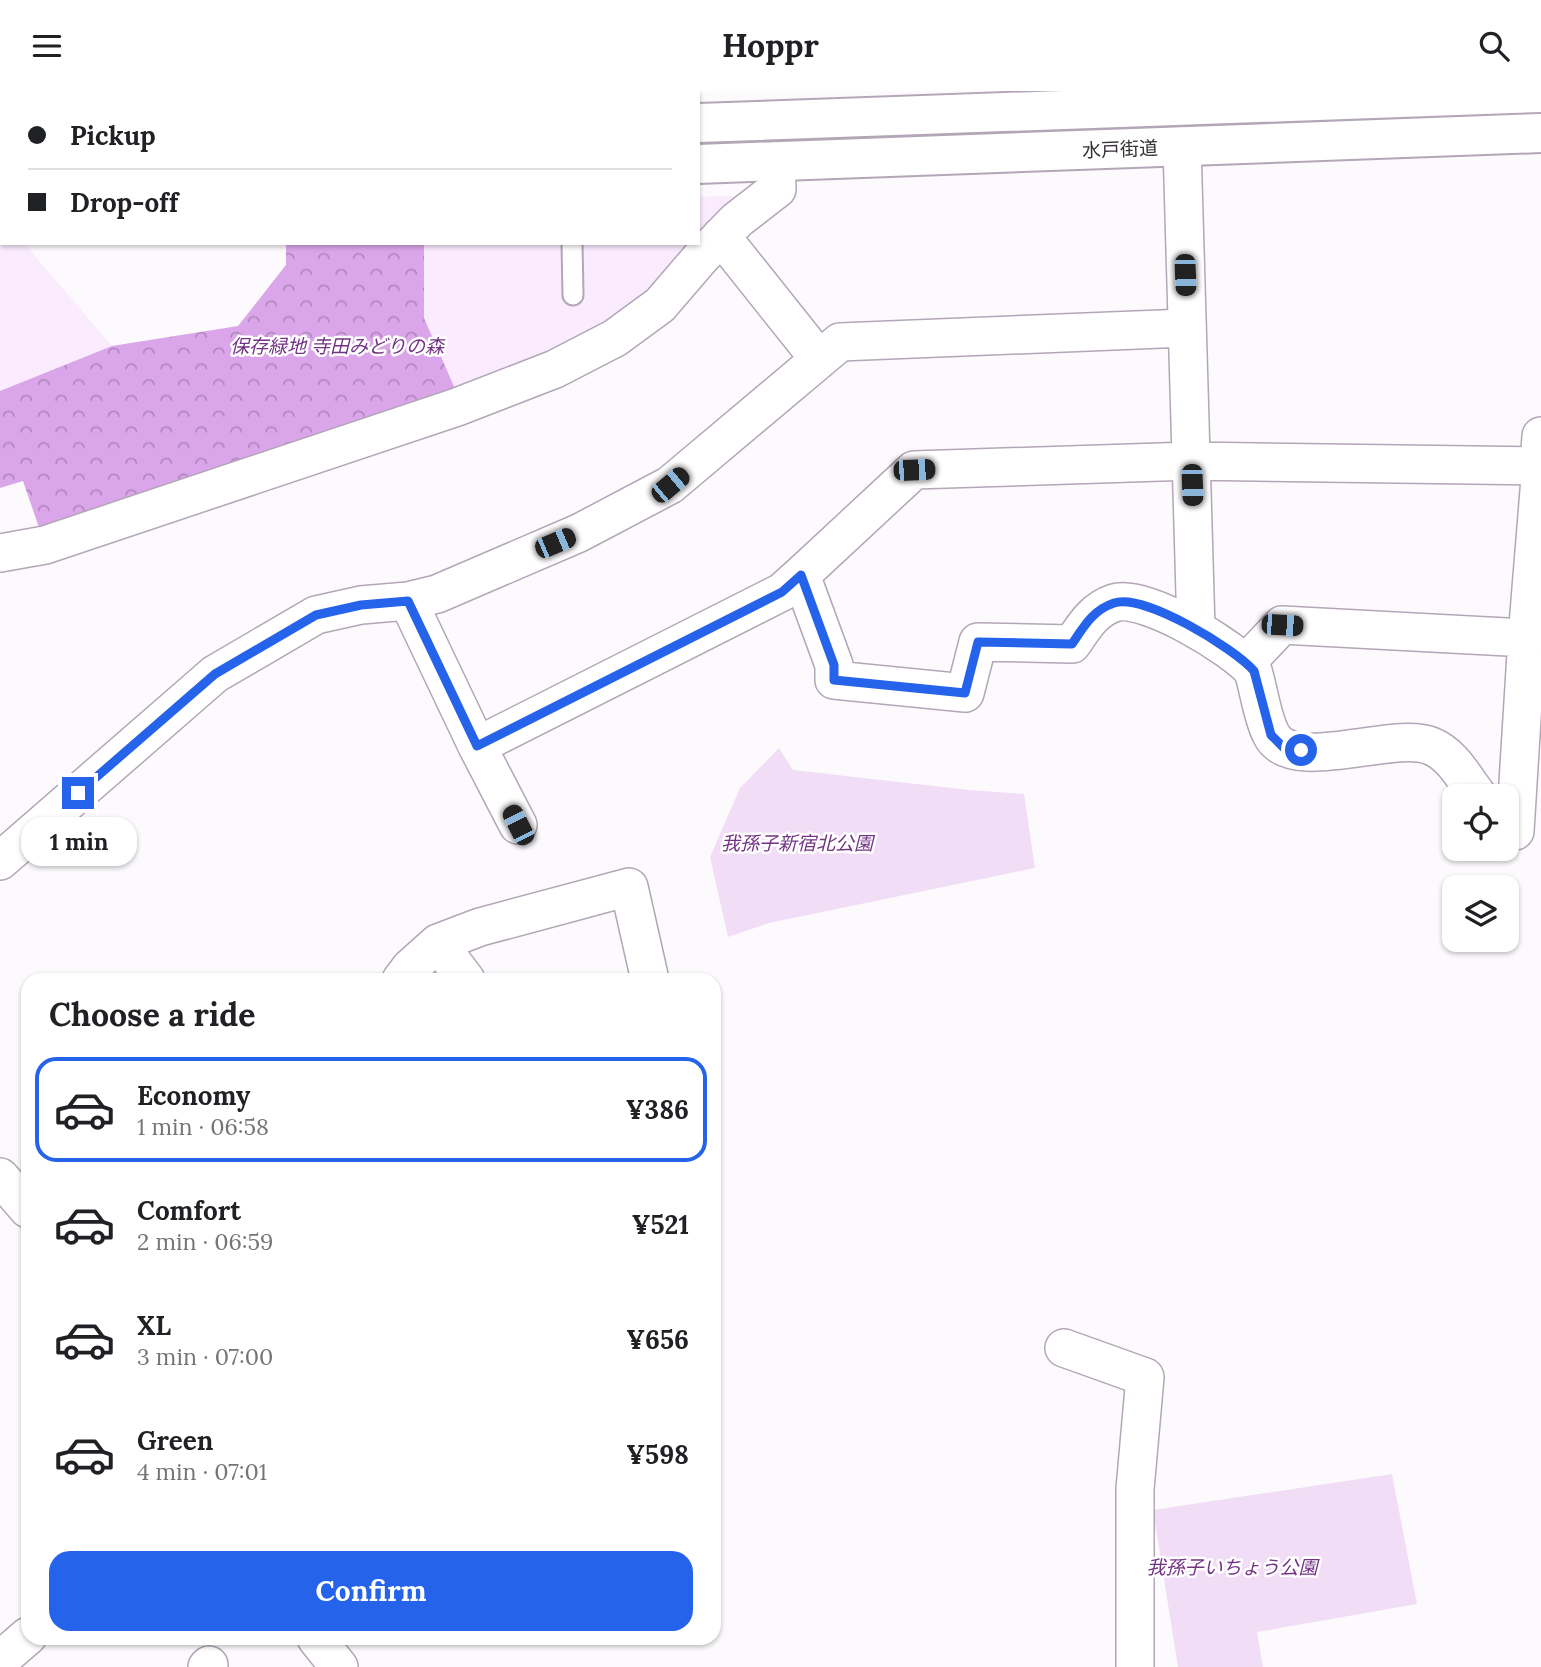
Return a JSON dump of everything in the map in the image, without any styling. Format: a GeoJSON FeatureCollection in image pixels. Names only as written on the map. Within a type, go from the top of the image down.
{"type":"FeatureCollection","features":[{"type":"Feature","properties":{"kind":"highway"},"geometry":{"type":"LineString","coordinates":[[700,123],[932,103],[1541,93]]}},
{"type":"Feature","properties":{"kind":"highway","name":"水戸街道"},"geometry":{"type":"LineString","coordinates":[[700,164],[1541,133]]}},
{"type":"Feature","properties":{"kind":"street"},"geometry":{"type":"LineString","coordinates":[[1182,146],[1196,629]]}},
{"type":"Feature","properties":{"kind":"street"},"geometry":{"type":"LineString","coordinates":[[0,553],[45,545],[457,407],[555,369],[615,338],[660,305],[737,220],[777,190],[776,162]]}},
{"type":"Feature","properties":{"kind":"street"},"geometry":{"type":"LineString","coordinates":[[721,236],[819,359]]}},
{"type":"Feature","properties":{"kind":"street"},"geometry":{"type":"LineString","coordinates":[[0,861],[215,674],[316,615],[361,605],[408,601],[436,593],[579,533],[670,485],[840,342],[1186,328]]}},
{"type":"Feature","properties":{"kind":"street"},"geometry":{"type":"LineString","coordinates":[[477,746],[782,592],[914,470],[1191,461],[1540,456],[1521,829]]}},
{"type":"Feature","properties":{"kind":"street"},"geometry":{"type":"LineString","coordinates":[[801,575],[834,665],[834,680],[965,693],[978,642],[1072,644],[1095,612],[1117,602],[1142,603],[1196,629],[1247,663],[1254,671],[1271,735],[1284,748],[1319,753],[1396,741],[1429,744],[1448,756],[1469,784]]}},
{"type":"Feature","properties":{"kind":"street"},"geometry":{"type":"LineString","coordinates":[[408,601],[518,825]]}},
{"type":"Feature","properties":{"kind":"street"},"geometry":{"type":"LineString","coordinates":[[1247,663],[1282,625],[1532,619]]}},
{"type":"Feature","properties":{"kind":"street"},"geometry":{"type":"LineString","coordinates":[[406,973],[438,943],[480,927],[629,887],[648,973]]}},
{"type":"Feature","properties":{"kind":"street"},"geometry":{"type":"LineString","coordinates":[[438,943],[461,973]]}},
{"type":"Feature","properties":{"kind":"street"},"geometry":{"type":"LineString","coordinates":[[0,1177],[21,1201]]}},
{"type":"Feature","properties":{"kind":"street"},"geometry":{"type":"LineString","coordinates":[[1064,1348],[1145,1377],[1135,1489],[1135,1667]]}},
{"type":"Feature","properties":{"kind":"street"},"geometry":{"type":"LineString","coordinates":[[0,1660],[21,1642]]}},
{"type":"Feature","properties":{"kind":"street"},"geometry":{"type":"LineString","coordinates":[[322,1645],[339,1667]]}},
{"type":"Feature","properties":{"kind":"lane"},"geometry":{"type":"LineString","coordinates":[[572,245],[573,295]]}},
{"type":"Feature","properties":{"kind":"shaded area"},"geometry":{"type":"Polygon","coordinates":[[[762,195],[657,302],[460,400],[424,318],[424,245],[700,245],[700,197],[762,195]]]}},
{"type":"Feature","properties":{"kind":"shaded area"},"geometry":{"type":"Polygon","coordinates":[[[0,245],[26,245],[112,346],[0,391],[0,245]]]}},
{"type":"Feature","properties":{"kind":"green space","name":"保存緑地 寺田みどりの森"},"geometry":{"type":"Polygon","coordinates":[[[286,245],[424,245],[424,318],[460,400],[45,545],[23,481],[0,488],[0,391],[112,346],[238,326],[286,265],[286,245]]]}},
{"type":"Feature","properties":{"kind":"green space","name":"我孫子新宿北公園"},"geometry":{"type":"Polygon","coordinates":[[[779,748],[793,770],[1024,794],[1035,868],[769,923],[728,937],[710,857],[740,788],[779,748]]]}},
{"type":"Feature","properties":{"kind":"green space","name":"我孫子いちょう公園"},"geometry":{"type":"Polygon","coordinates":[[[1392,1474],[1417,1604],[1257,1632],[1263,1667],[1178,1667],[1153,1510],[1392,1474]]]}},
{"type":"Feature","properties":{"kind":"route"},"geometry":{"type":"LineString","coordinates":[[78,793],[215,674],[316,615],[361,605],[408,601],[477,746],[782,592],[801,575],[834,665],[834,680],[965,693],[978,642],[1072,644],[1095,612],[1117,602],[1142,603],[1196,629],[1247,663],[1254,671],[1271,735],[1284,748],[1301,750]]}}]}
